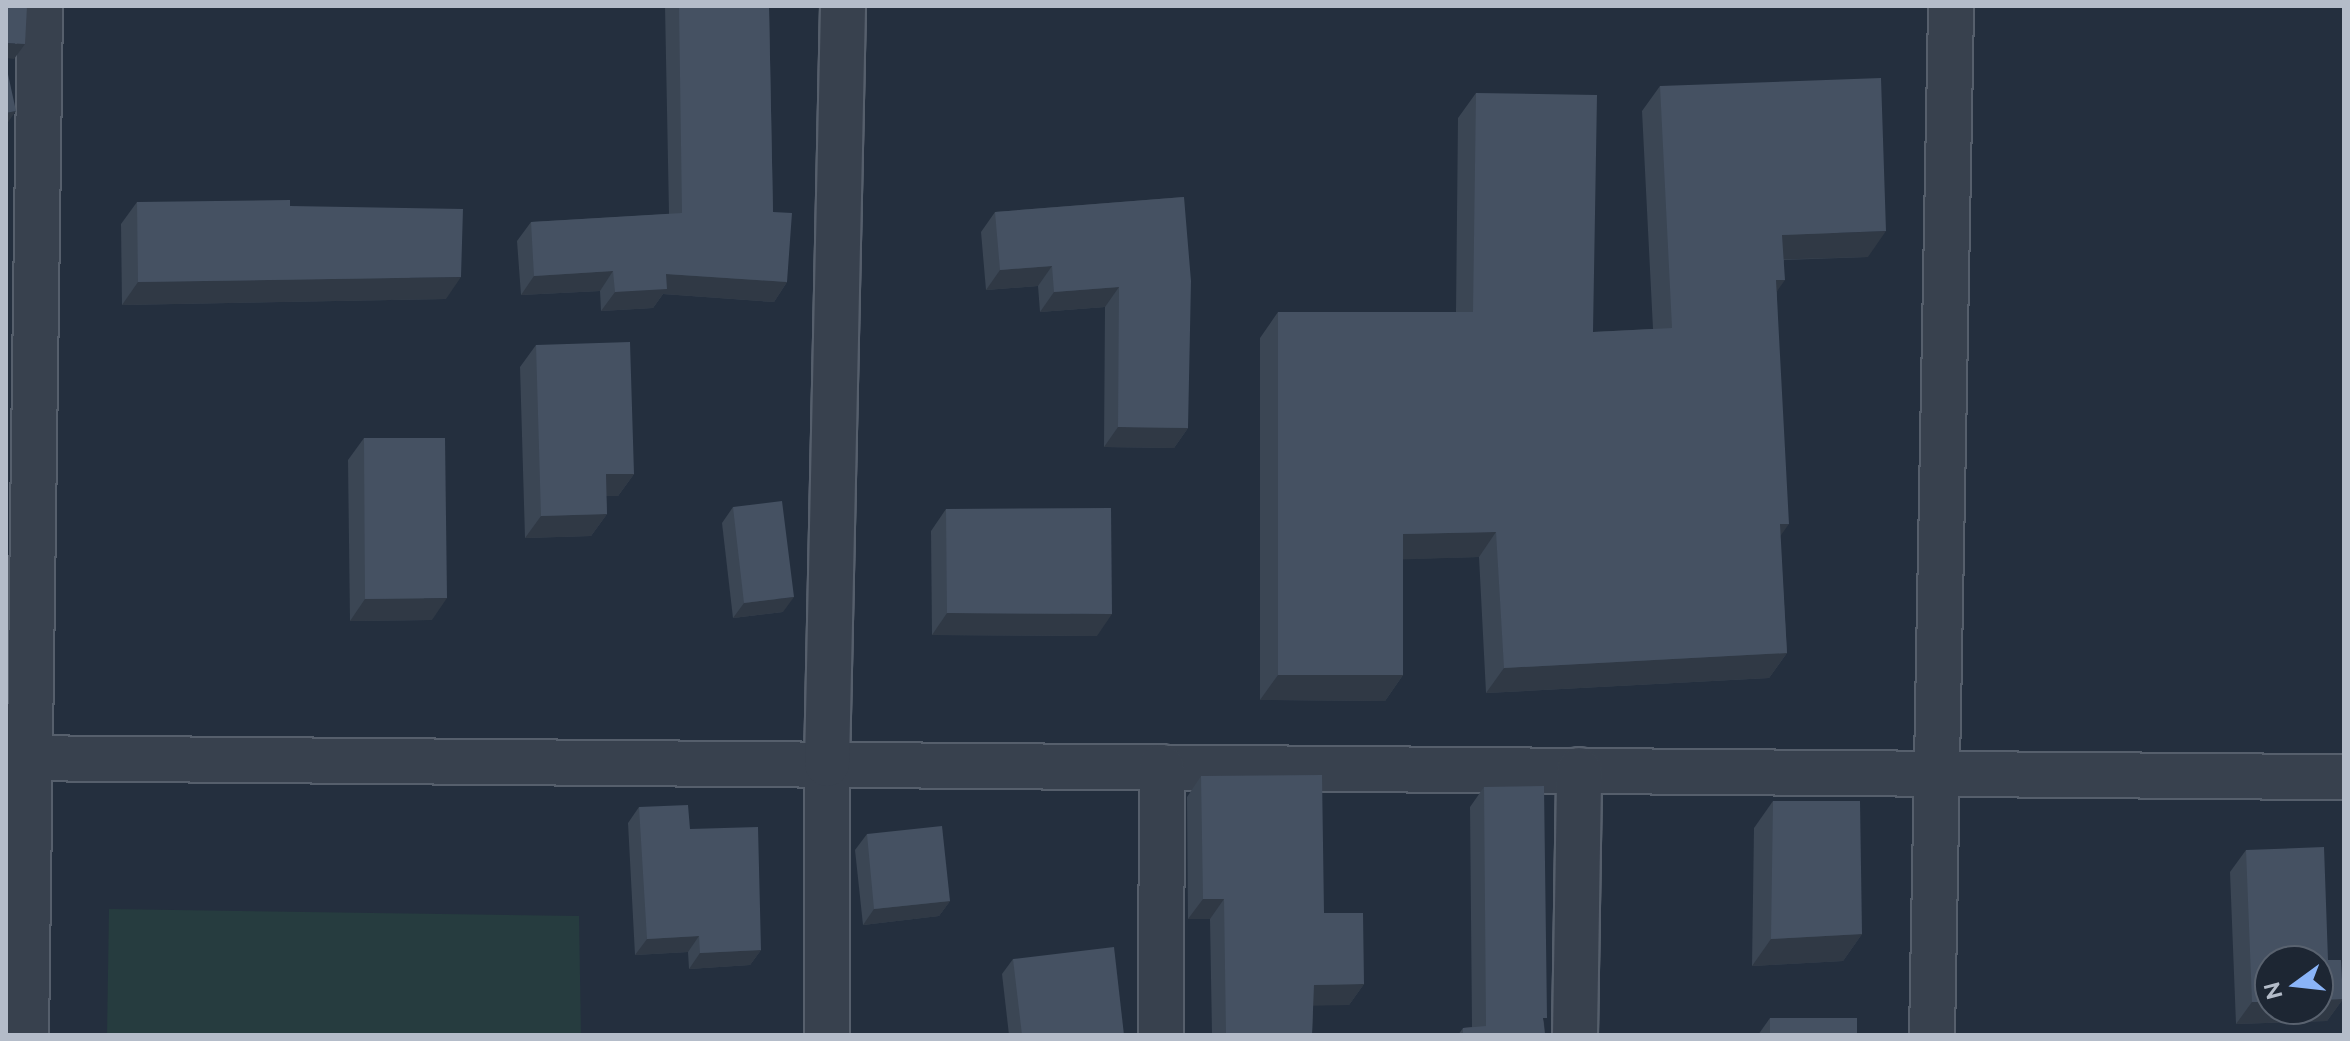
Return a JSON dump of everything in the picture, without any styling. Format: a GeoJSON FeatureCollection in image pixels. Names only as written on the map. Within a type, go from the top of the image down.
{"type":"FeatureCollection","features":[{"type":"Feature","properties":{"kind":"street"},"geometry":{"type":"LineString","coordinates":[[26,1035],[17,758],[40,6]]}},
{"type":"Feature","properties":{"kind":"street"},"geometry":{"type":"LineString","coordinates":[[827,1035],[827,764],[843,6]]}},
{"type":"Feature","properties":{"kind":"street"},"geometry":{"type":"LineString","coordinates":[[1932,1035],[1951,6]]}},
{"type":"Feature","properties":{"kind":"street"},"geometry":{"type":"LineString","coordinates":[[17,758],[2344,777]]}},
{"type":"Feature","properties":{"kind":"street"},"geometry":{"type":"LineString","coordinates":[[1161,1035],[1162,767]]}},
{"type":"Feature","properties":{"kind":"street"},"geometry":{"type":"LineString","coordinates":[[1575,1035],[1579,770]]}},
{"type":"Feature","properties":{"kind":"green space"},"geometry":{"type":"Polygon","coordinates":[[[109,909],[579,916],[581,1035],[107,1035],[109,909]]]}},
{"type":"Feature","properties":{"kind":"building"},"geometry":{"type":"Polygon","coordinates":[[[6,6],[27,6],[25,44],[6,43],[6,6]]]}},
{"type":"Feature","properties":{"kind":"building"},"geometry":{"type":"Polygon","coordinates":[[[679,6],[769,6],[773,212],[792,213],[787,282],[666,274],[667,289],[615,292],[613,271],[534,276],[531,222],[682,213],[679,6]]]}},
{"type":"Feature","properties":{"kind":"building"},"geometry":{"type":"Polygon","coordinates":[[[6,65],[16,111],[6,113],[6,65]]]}},
{"type":"Feature","properties":{"kind":"building"},"geometry":{"type":"Polygon","coordinates":[[[1881,78],[1886,231],[1782,235],[1785,280],[1776,280],[1789,524],[1780,524],[1787,653],[1504,668],[1496,532],[1403,534],[1403,675],[1278,675],[1278,312],[1473,312],[1476,93],[1597,95],[1593,332],[1672,328],[1660,86],[1881,78]]]}},
{"type":"Feature","properties":{"kind":"building"},"geometry":{"type":"Polygon","coordinates":[[[1184,197],[1191,281],[1188,428],[1118,427],[1119,287],[1054,292],[1052,266],[1000,270],[995,212],[1184,197]]]}},
{"type":"Feature","properties":{"kind":"building"},"geometry":{"type":"Polygon","coordinates":[[[290,200],[290,206],[463,209],[461,277],[138,282],[137,202],[290,200]]]}},
{"type":"Feature","properties":{"kind":"building"},"geometry":{"type":"Polygon","coordinates":[[[630,342],[634,474],[606,474],[607,514],[541,516],[536,345],[630,342]]]}},
{"type":"Feature","properties":{"kind":"building"},"geometry":{"type":"Polygon","coordinates":[[[364,438],[445,438],[447,598],[365,599],[364,438]]]}},
{"type":"Feature","properties":{"kind":"building"},"geometry":{"type":"Polygon","coordinates":[[[782,501],[794,597],[744,603],[733,507],[782,501]]]}},
{"type":"Feature","properties":{"kind":"building"},"geometry":{"type":"Polygon","coordinates":[[[1111,508],[1112,614],[947,613],[946,509],[1111,508]]]}},
{"type":"Feature","properties":{"kind":"building"},"geometry":{"type":"Polygon","coordinates":[[[6,622],[7,703],[6,703],[6,622]]]}},
{"type":"Feature","properties":{"kind":"building"},"geometry":{"type":"Polygon","coordinates":[[[1322,775],[1324,913],[1363,913],[1364,984],[1314,985],[1312,1035],[1226,1035],[1224,899],[1203,899],[1201,776],[1322,775]]]}},
{"type":"Feature","properties":{"kind":"building"},"geometry":{"type":"Polygon","coordinates":[[[1544,786],[1545,1035],[1463,1035],[1463,1028],[1486,1026],[1484,787],[1544,786]]]}},
{"type":"Feature","properties":{"kind":"building"},"geometry":{"type":"Polygon","coordinates":[[[1773,801],[1860,801],[1862,934],[1771,939],[1773,801]]]}},
{"type":"Feature","properties":{"kind":"building"},"geometry":{"type":"Polygon","coordinates":[[[688,805],[690,829],[758,827],[761,950],[700,953],[699,936],[647,939],[639,807],[688,805]]]}},
{"type":"Feature","properties":{"kind":"building"},"geometry":{"type":"Polygon","coordinates":[[[942,826],[950,901],[874,909],[867,834],[942,826]]]}},
{"type":"Feature","properties":{"kind":"building"},"geometry":{"type":"Polygon","coordinates":[[[2324,847],[2327,945],[2254,945],[2254,1002],[2252,1002],[2246,850],[2324,847]]]}},
{"type":"Feature","properties":{"kind":"building"},"geometry":{"type":"Polygon","coordinates":[[[1114,947],[1124,1035],[1022,1035],[1013,959],[1114,947]]]}},
{"type":"Feature","properties":{"kind":"building"},"geometry":{"type":"Polygon","coordinates":[[[2334,960],[2341,960],[2343,999],[2334,999],[2334,960]]]}},
{"type":"Feature","properties":{"kind":"building"},"geometry":{"type":"Polygon","coordinates":[[[1770,1018],[1857,1018],[1857,1035],[1770,1035],[1770,1018]]]}}]}
